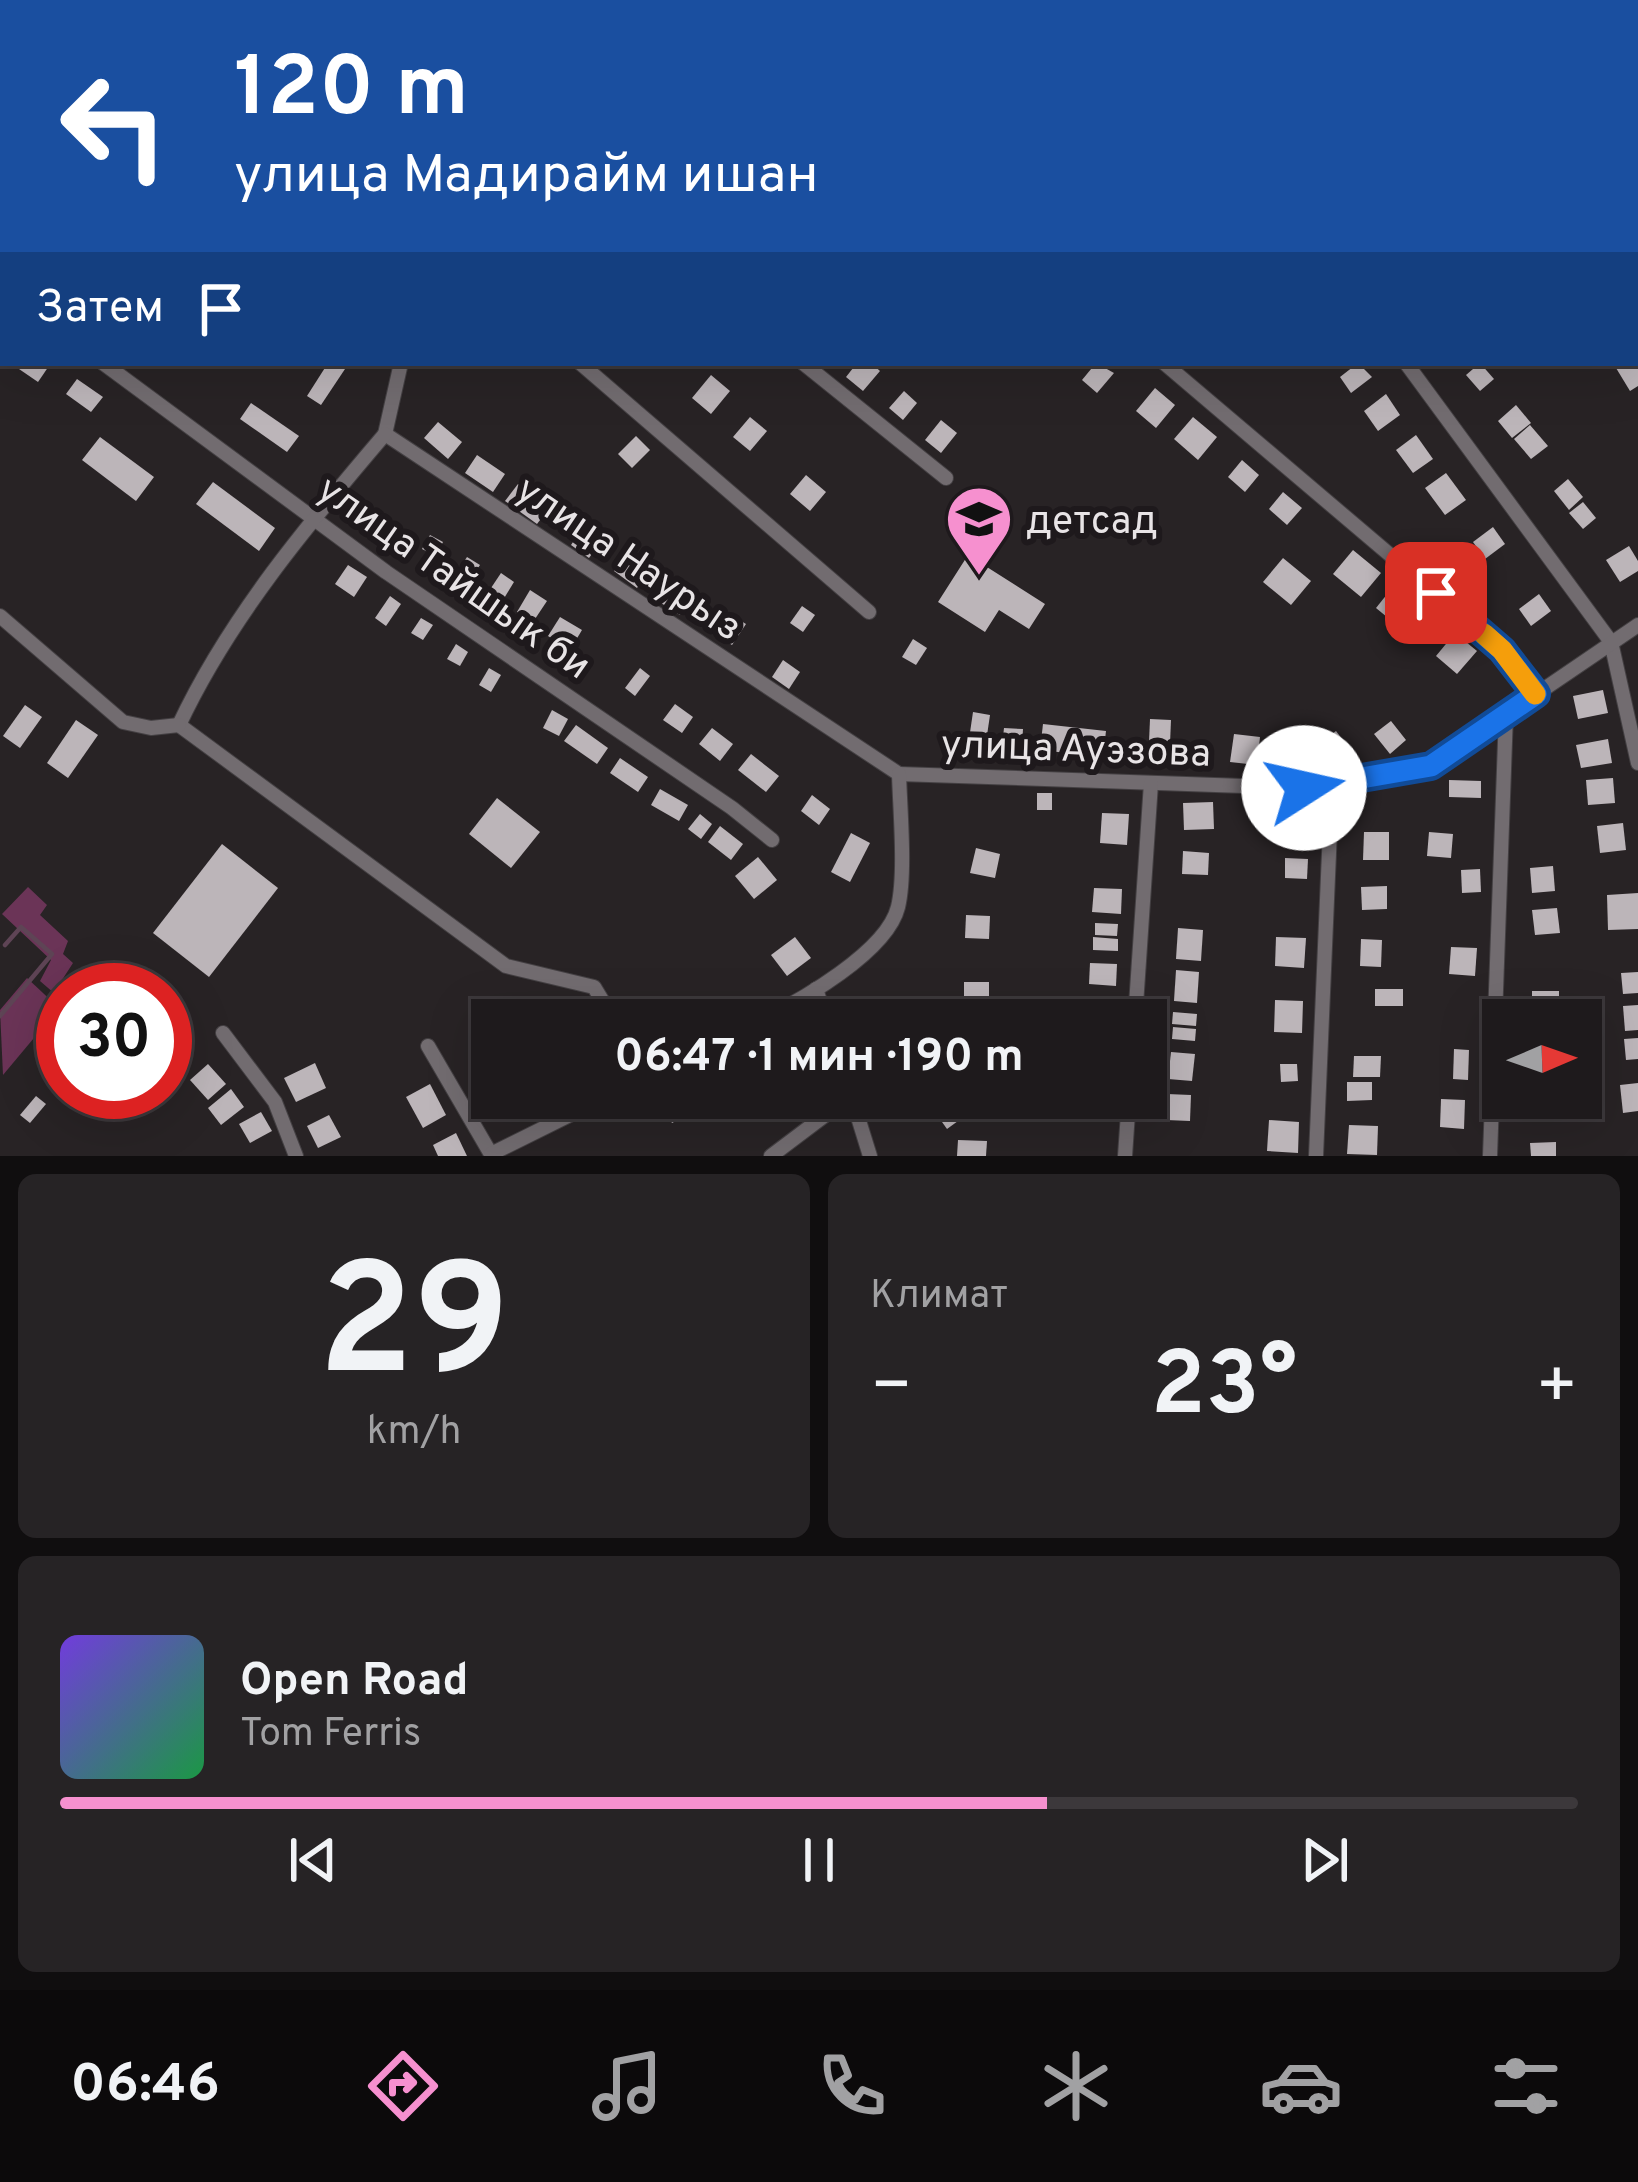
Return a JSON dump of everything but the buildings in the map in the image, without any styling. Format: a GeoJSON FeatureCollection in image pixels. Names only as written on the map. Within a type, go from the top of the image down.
{"type":"FeatureCollection","features":[{"type":"Feature","properties":{"kind":"street","name":"улица Тайшык би"},"geometry":{"type":"LineString","coordinates":[[107,366],[314,518],[772,840]]}},
{"type":"Feature","properties":{"kind":"street"},"geometry":{"type":"LineString","coordinates":[[179,725],[201,679],[314,518],[385,434],[400,366]]}},
{"type":"Feature","properties":{"kind":"street"},"geometry":{"type":"LineString","coordinates":[[583,366],[869,611]]}},
{"type":"Feature","properties":{"kind":"street"},"geometry":{"type":"LineString","coordinates":[[806,366],[946,478]]}},
{"type":"Feature","properties":{"kind":"street"},"geometry":{"type":"LineString","coordinates":[[1167,366],[1502,650],[1536,694]]}},
{"type":"Feature","properties":{"kind":"street"},"geometry":{"type":"LineString","coordinates":[[1179,376],[1187,366]]}},
{"type":"Feature","properties":{"kind":"street"},"geometry":{"type":"LineString","coordinates":[[1408,366],[1611,642],[1638,763]]}},
{"type":"Feature","properties":{"kind":"street","name":"улица Наурыз"},"geometry":{"type":"LineString","coordinates":[[385,434],[898,774]]}},
{"type":"Feature","properties":{"kind":"street"},"geometry":{"type":"LineString","coordinates":[[0,616],[123,722],[151,728],[179,725],[506,966],[594,987],[601,999]]}},
{"type":"Feature","properties":{"kind":"street","name":"улица Ауэзова"},"geometry":{"type":"LineString","coordinates":[[898,774],[1304,788],[1431,766],[1638,625]]}},
{"type":"Feature","properties":{"kind":"street"},"geometry":{"type":"LineString","coordinates":[[1490,1156],[1506,714]]}},
{"type":"Feature","properties":{"kind":"street"},"geometry":{"type":"LineString","coordinates":[[798,999],[863,956],[898,910],[898,774]]}},
{"type":"Feature","properties":{"kind":"street"},"geometry":{"type":"LineString","coordinates":[[1136,999],[1150,783]]}},
{"type":"Feature","properties":{"kind":"street"},"geometry":{"type":"LineString","coordinates":[[1316,1156],[1332,783]]}},
{"type":"Feature","properties":{"kind":"street"},"geometry":{"type":"LineString","coordinates":[[816,989],[819,999]]}},
{"type":"Feature","properties":{"kind":"street"},"geometry":{"type":"LineString","coordinates":[[223,1033],[275,1102],[296,1156]]}},
{"type":"Feature","properties":{"kind":"street"},"geometry":{"type":"LineString","coordinates":[[428,1046],[492,1155],[563,1119]]}},
{"type":"Feature","properties":{"kind":"street"},"geometry":{"type":"LineString","coordinates":[[771,1156],[821,1119]]}},
{"type":"Feature","properties":{"kind":"street"},"geometry":{"type":"LineString","coordinates":[[857,1119],[870,1156]]}},
{"type":"Feature","properties":{"kind":"street"},"geometry":{"type":"LineString","coordinates":[[1125,1156],[1128,1119]]}},
{"type":"Feature","properties":{"kind":"shaded area"},"geometry":{"type":"Polygon","coordinates":[[[28,887],[47,905],[40,915],[68,941],[63,954],[73,963],[49,963],[2,914],[28,887]]]}},
{"type":"Feature","properties":{"kind":"shaded area"},"geometry":{"type":"Polygon","coordinates":[[[27,978],[36,986],[36,1036],[3,1075],[0,1010],[27,978]]]}},
{"type":"Feature","properties":{"kind":"waterway"},"geometry":{"type":"LineString","coordinates":[[0,1016],[52,954],[21,927],[5,945]]}},
{"type":"Feature","properties":{"kind":"slow traffic"},"geometry":{"type":"LineString","coordinates":[[1484,634],[1535,694]]}},
{"type":"Feature","properties":{"kind":"place","name":"детсад"},"geometry":{"type":"Point","coordinates":[979,578]}},
{"type":"Feature","properties":{"kind":"route"},"geometry":{"type":"LineString","coordinates":[[1304,788],[1431,766],[1536,694],[1502,650],[1436,593]]}}]}
